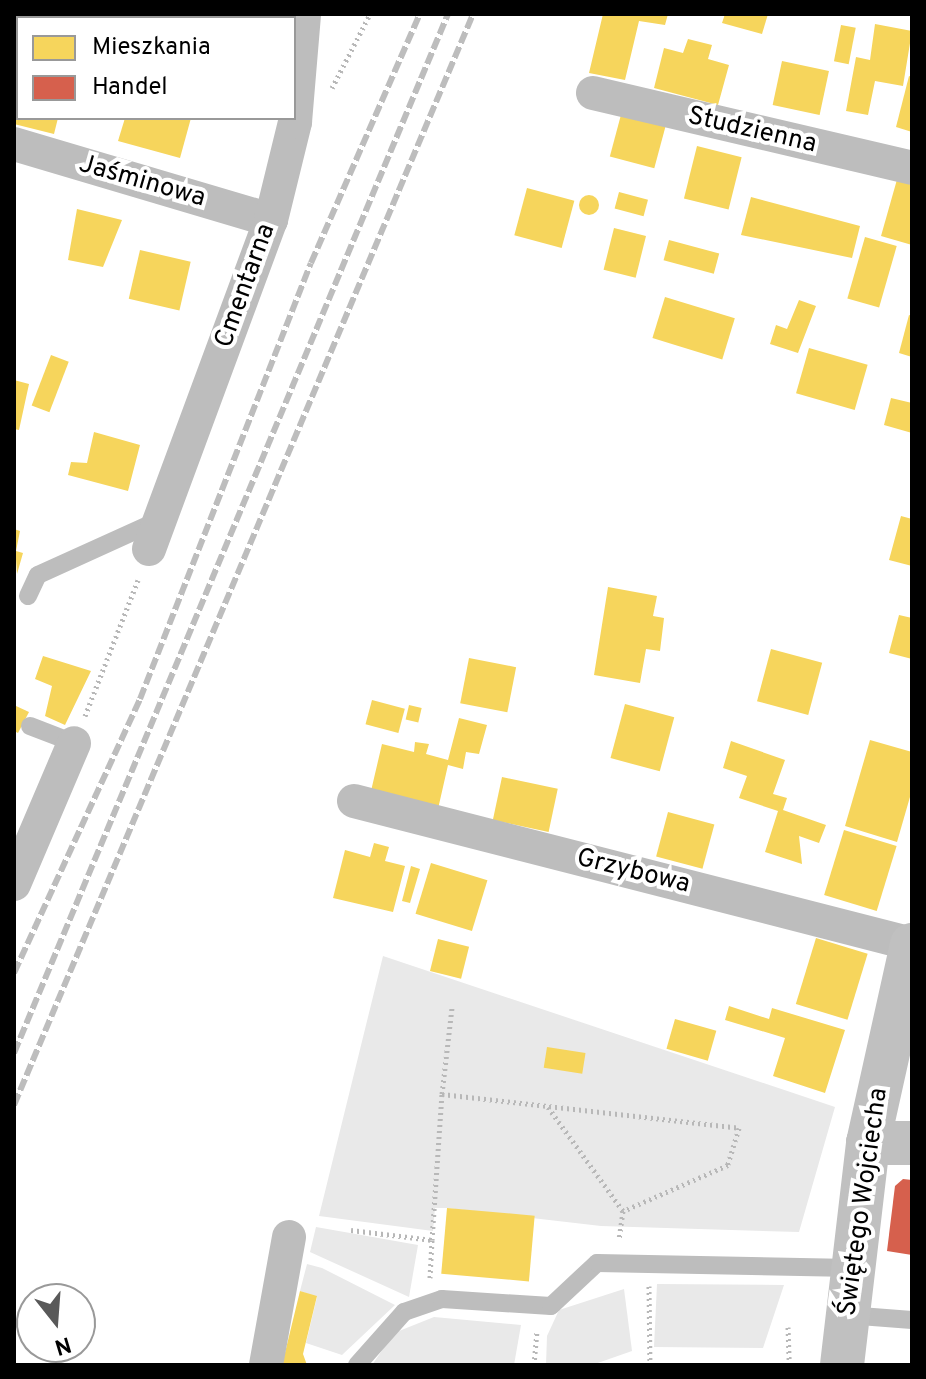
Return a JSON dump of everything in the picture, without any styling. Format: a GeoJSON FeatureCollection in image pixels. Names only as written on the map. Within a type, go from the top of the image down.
{"type":"FeatureCollection","features":[{"type":"Feature","properties":{"kind":"street","name":"Studzienna"},"geometry":{"type":"LineString","coordinates":[[593,93],[912,168]]}},
{"type":"Feature","properties":{"kind":"street","name":"Cmentarna"},"geometry":{"type":"LineString","coordinates":[[154,534],[271,220],[286,120]]}},
{"type":"Feature","properties":{"kind":"street","name":"Jaśminowa"},"geometry":{"type":"LineString","coordinates":[[14,144],[271,220]]}},
{"type":"Feature","properties":{"kind":"street"},"geometry":{"type":"LineString","coordinates":[[14,884],[74,743]]}},
{"type":"Feature","properties":{"kind":"street","name":"Grzybowa"},"geometry":{"type":"LineString","coordinates":[[354,801],[912,945]]}},
{"type":"Feature","properties":{"kind":"street","name":"Świętego Wojciecha"},"geometry":{"type":"LineString","coordinates":[[842,1365],[868,1143],[912,945]]}},
{"type":"Feature","properties":{"kind":"street"},"geometry":{"type":"LineString","coordinates":[[868,1143],[912,1143]]}},
{"type":"Feature","properties":{"kind":"street"},"geometry":{"type":"LineString","coordinates":[[266,1365],[289,1237]]}},
{"type":"Feature","properties":{"kind":"lane"},"geometry":{"type":"LineString","coordinates":[[28,596],[38,575],[154,534]]}},
{"type":"Feature","properties":{"kind":"lane"},"geometry":{"type":"LineString","coordinates":[[30,726],[74,743]]}},
{"type":"Feature","properties":{"kind":"lane"},"geometry":{"type":"LineString","coordinates":[[357,1365],[404,1312],[429,1303],[551,1306],[597,1263],[852,1268]]}},
{"type":"Feature","properties":{"kind":"lane"},"geometry":{"type":"LineString","coordinates":[[847,1315],[912,1320]]}},
{"type":"Feature","properties":{"kind":"path"},"geometry":{"type":"LineString","coordinates":[[74,743],[154,534]]}},
{"type":"Feature","properties":{"kind":"path"},"geometry":{"type":"LineString","coordinates":[[429,1303],[442,1094],[452,1007]]}},
{"type":"Feature","properties":{"kind":"path"},"geometry":{"type":"LineString","coordinates":[[442,1094],[739,1128],[728,1165],[623,1211]]}},
{"type":"Feature","properties":{"kind":"path"},"geometry":{"type":"LineString","coordinates":[[548,1106],[623,1211],[616,1264]]}},
{"type":"Feature","properties":{"kind":"path"},"geometry":{"type":"LineString","coordinates":[[351,1230],[432,1240]]}},
{"type":"Feature","properties":{"kind":"path"},"geometry":{"type":"LineString","coordinates":[[648,1265],[650,1365]]}},
{"type":"Feature","properties":{"kind":"path"},"geometry":{"type":"LineString","coordinates":[[534,1365],[540,1306]]}},
{"type":"Feature","properties":{"kind":"path"},"geometry":{"type":"LineString","coordinates":[[788,1327],[789,1365]]}},
{"type":"Feature","properties":{"kind":"shaded area"},"geometry":{"type":"Polygon","coordinates":[[[383,956],[835,1107],[799,1232],[601,1226],[447,1208],[435,1208],[433,1231],[319,1216],[383,956]]]}},
{"type":"Feature","properties":{"kind":"shaded area"},"geometry":{"type":"Polygon","coordinates":[[[316,1227],[418,1245],[409,1297],[310,1252],[316,1227]]]}},
{"type":"Feature","properties":{"kind":"shaded area"},"geometry":{"type":"Polygon","coordinates":[[[307,1264],[322,1268],[395,1305],[342,1355],[306,1343],[317,1297],[300,1291],[307,1264]]]}},
{"type":"Feature","properties":{"kind":"shaded area"},"geometry":{"type":"Polygon","coordinates":[[[657,1284],[784,1285],[763,1348],[654,1347],[657,1284]]]}},
{"type":"Feature","properties":{"kind":"shaded area"},"geometry":{"type":"Polygon","coordinates":[[[624,1289],[632,1351],[592,1365],[546,1365],[547,1336],[559,1310],[624,1289]]]}},
{"type":"Feature","properties":{"kind":"shaded area"},"geometry":{"type":"Polygon","coordinates":[[[434,1317],[521,1325],[514,1365],[372,1365],[394,1333],[434,1317]]]}},
{"type":"Feature","properties":{"kind":"building: Mieszkania"},"geometry":{"type":"Polygon","coordinates":[[[14,14],[67,14],[16,16],[16,22],[14,14]]]}},
{"type":"Feature","properties":{"kind":"building: Mieszkania"},"geometry":{"type":"Polygon","coordinates":[[[603,14],[668,14],[665,25],[639,21],[625,80],[589,73],[603,14]]]}},
{"type":"Feature","properties":{"kind":"building: Mieszkania"},"geometry":{"type":"Polygon","coordinates":[[[725,14],[768,14],[762,34],[722,23],[725,14]]]}},
{"type":"Feature","properties":{"kind":"building: Mieszkania"},"geometry":{"type":"Polygon","coordinates":[[[875,24],[912,31],[903,86],[875,81],[868,115],[846,111],[856,57],[870,60],[875,24]]]}},
{"type":"Feature","properties":{"kind":"building: Mieszkania"},"geometry":{"type":"Polygon","coordinates":[[[841,25],[856,28],[849,64],[834,61],[841,25]]]}},
{"type":"Feature","properties":{"kind":"building: Mieszkania"},"geometry":{"type":"Polygon","coordinates":[[[688,39],[712,45],[708,59],[729,65],[718,105],[654,88],[664,48],[683,53],[688,39]]]}},
{"type":"Feature","properties":{"kind":"building: Mieszkania"},"geometry":{"type":"Polygon","coordinates":[[[782,61],[829,71],[820,115],[773,105],[782,61]]]}},
{"type":"Feature","properties":{"kind":"building: Mieszkania"},"geometry":{"type":"Polygon","coordinates":[[[909,76],[912,77],[912,132],[896,127],[909,76]]]}},
{"type":"Feature","properties":{"kind":"building: Mieszkania"},"geometry":{"type":"Polygon","coordinates":[[[16,95],[16,120],[58,120],[54,134],[14,124],[16,95]]]}},
{"type":"Feature","properties":{"kind":"building: Mieszkania"},"geometry":{"type":"Polygon","coordinates":[[[622,111],[666,123],[654,168],[610,156],[622,111]]]}},
{"type":"Feature","properties":{"kind":"building: Mieszkania"},"geometry":{"type":"Polygon","coordinates":[[[124,120],[190,120],[180,158],[118,141],[124,120]]]}},
{"type":"Feature","properties":{"kind":"building: Mieszkania"},"geometry":{"type":"Polygon","coordinates":[[[697,146],[742,157],[729,210],[684,198],[697,146]]]}},
{"type":"Feature","properties":{"kind":"building: Mieszkania"},"geometry":{"type":"Polygon","coordinates":[[[898,176],[912,181],[912,245],[881,236],[898,176]]]}},
{"type":"Feature","properties":{"kind":"building: Mieszkania"},"geometry":{"type":"Polygon","coordinates":[[[527,188],[574,201],[562,248],[514,235],[527,188]]]}},
{"type":"Feature","properties":{"kind":"building: Mieszkania"},"geometry":{"type":"Polygon","coordinates":[[[619,192],[648,200],[644,216],[615,208],[619,192]]]}},
{"type":"Feature","properties":{"kind":"building: Mieszkania"},"geometry":{"type":"Polygon","coordinates":[[[589,195],[596,198],[599,205],[596,212],[589,215],[582,212],[579,205],[582,198],[589,195]]]}},
{"type":"Feature","properties":{"kind":"building: Mieszkania"},"geometry":{"type":"Polygon","coordinates":[[[751,197],[860,226],[852,258],[741,235],[751,197]]]}},
{"type":"Feature","properties":{"kind":"building: Mieszkania"},"geometry":{"type":"Polygon","coordinates":[[[77,209],[122,220],[103,267],[68,260],[77,209]]]}},
{"type":"Feature","properties":{"kind":"building: Mieszkania"},"geometry":{"type":"Polygon","coordinates":[[[614,228],[646,236],[636,278],[604,270],[614,228]]]}},
{"type":"Feature","properties":{"kind":"building: Mieszkania"},"geometry":{"type":"Polygon","coordinates":[[[865,237],[897,246],[879,308],[847,299],[865,237]]]}},
{"type":"Feature","properties":{"kind":"building: Mieszkania"},"geometry":{"type":"Polygon","coordinates":[[[669,240],[719,253],[714,274],[664,260],[669,240]]]}},
{"type":"Feature","properties":{"kind":"building: Mieszkania"},"geometry":{"type":"Polygon","coordinates":[[[140,250],[191,262],[179,310],[129,299],[140,250]]]}},
{"type":"Feature","properties":{"kind":"building: Mieszkania"},"geometry":{"type":"Polygon","coordinates":[[[665,297],[735,318],[722,359],[652,338],[665,297]]]}},
{"type":"Feature","properties":{"kind":"building: Mieszkania"},"geometry":{"type":"Polygon","coordinates":[[[799,300],[816,306],[798,353],[770,344],[776,325],[787,329],[799,300]]]}},
{"type":"Feature","properties":{"kind":"building: Mieszkania"},"geometry":{"type":"Polygon","coordinates":[[[909,315],[912,316],[912,357],[899,353],[909,315]]]}},
{"type":"Feature","properties":{"kind":"building: Mieszkania"},"geometry":{"type":"Polygon","coordinates":[[[809,348],[868,365],[855,410],[796,393],[809,348]]]}},
{"type":"Feature","properties":{"kind":"building: Mieszkania"},"geometry":{"type":"Polygon","coordinates":[[[51,355],[69,362],[49,412],[32,405],[51,355]]]}},
{"type":"Feature","properties":{"kind":"building: Mieszkania"},"geometry":{"type":"Polygon","coordinates":[[[14,380],[29,384],[19,430],[14,429],[14,380]]]}},
{"type":"Feature","properties":{"kind":"building: Mieszkania"},"geometry":{"type":"Polygon","coordinates":[[[891,398],[912,403],[912,433],[884,425],[891,398]]]}},
{"type":"Feature","properties":{"kind":"building: Mieszkania"},"geometry":{"type":"Polygon","coordinates":[[[94,432],[140,445],[128,491],[68,475],[71,462],[87,463],[94,432]]]}},
{"type":"Feature","properties":{"kind":"building: Mieszkania"},"geometry":{"type":"Polygon","coordinates":[[[901,516],[912,519],[912,566],[889,560],[901,516]]]}},
{"type":"Feature","properties":{"kind":"building: Mieszkania"},"geometry":{"type":"Polygon","coordinates":[[[14,529],[20,531],[16,551],[23,553],[17,574],[14,529]]]}},
{"type":"Feature","properties":{"kind":"building: Mieszkania"},"geometry":{"type":"Polygon","coordinates":[[[608,587],[657,596],[653,616],[664,618],[660,651],[646,649],[640,683],[594,675],[608,587]]]}},
{"type":"Feature","properties":{"kind":"building: Mieszkania"},"geometry":{"type":"Polygon","coordinates":[[[899,615],[912,618],[912,659],[889,653],[899,615]]]}},
{"type":"Feature","properties":{"kind":"building: Mieszkania"},"geometry":{"type":"Polygon","coordinates":[[[771,649],[822,663],[808,715],[757,701],[771,649]]]}},
{"type":"Feature","properties":{"kind":"building: Mieszkania"},"geometry":{"type":"Polygon","coordinates":[[[43,656],[91,671],[65,725],[45,716],[52,686],[35,679],[43,656]]]}},
{"type":"Feature","properties":{"kind":"building: Mieszkania"},"geometry":{"type":"Polygon","coordinates":[[[469,658],[516,667],[507,712],[460,703],[469,658]]]}},
{"type":"Feature","properties":{"kind":"building: Mieszkania"},"geometry":{"type":"Polygon","coordinates":[[[372,700],[405,709],[398,733],[366,724],[372,700]]]}},
{"type":"Feature","properties":{"kind":"building: Mieszkania"},"geometry":{"type":"Polygon","coordinates":[[[625,704],[674,717],[660,771],[611,758],[625,704]]]}},
{"type":"Feature","properties":{"kind":"building: Mieszkania"},"geometry":{"type":"Polygon","coordinates":[[[409,705],[422,708],[418,723],[406,720],[409,705]]]}},
{"type":"Feature","properties":{"kind":"building: Mieszkania"},"geometry":{"type":"Polygon","coordinates":[[[16,706],[29,712],[18,733],[14,731],[16,706]]]}},
{"type":"Feature","properties":{"kind":"building: Mieszkania"},"geometry":{"type":"Polygon","coordinates":[[[459,718],[487,725],[479,754],[466,752],[463,769],[448,765],[438,809],[371,791],[382,744],[414,752],[415,742],[429,744],[426,754],[448,760],[459,718]]]}},
{"type":"Feature","properties":{"kind":"building: Mieszkania"},"geometry":{"type":"Polygon","coordinates":[[[870,740],[912,752],[912,790],[897,842],[845,826],[870,740]]]}},
{"type":"Feature","properties":{"kind":"building: Mieszkania"},"geometry":{"type":"Polygon","coordinates":[[[731,741],[785,760],[773,794],[787,798],[783,810],[826,825],[819,843],[799,836],[802,864],[765,852],[778,811],[739,798],[747,776],[723,768],[731,741]]]}},
{"type":"Feature","properties":{"kind":"building: Mieszkania"},"geometry":{"type":"Polygon","coordinates":[[[502,777],[558,789],[549,832],[493,820],[502,777]]]}},
{"type":"Feature","properties":{"kind":"building: Mieszkania"},"geometry":{"type":"Polygon","coordinates":[[[668,812],[714,824],[702,869],[656,856],[668,812]]]}},
{"type":"Feature","properties":{"kind":"building: Mieszkania"},"geometry":{"type":"Polygon","coordinates":[[[844,830],[897,846],[877,911],[824,895],[844,830]]]}},
{"type":"Feature","properties":{"kind":"building: Mieszkania"},"geometry":{"type":"Polygon","coordinates":[[[374,843],[389,847],[385,861],[405,866],[393,912],[333,898],[345,850],[370,857],[374,843]]]}},
{"type":"Feature","properties":{"kind":"building: Mieszkania"},"geometry":{"type":"Polygon","coordinates":[[[431,863],[487,880],[472,931],[416,914],[431,863]]]}},
{"type":"Feature","properties":{"kind":"building: Mieszkania"},"geometry":{"type":"Polygon","coordinates":[[[411,866],[420,869],[410,903],[402,901],[411,866]]]}},
{"type":"Feature","properties":{"kind":"building: Mieszkania"},"geometry":{"type":"Polygon","coordinates":[[[816,938],[868,954],[847,1020],[796,1004],[816,938]]]}},
{"type":"Feature","properties":{"kind":"building: Mieszkania"},"geometry":{"type":"Polygon","coordinates":[[[438,939],[469,947],[461,979],[430,971],[438,939]]]}},
{"type":"Feature","properties":{"kind":"building: Mieszkania"},"geometry":{"type":"Polygon","coordinates":[[[729,1006],[769,1019],[772,1008],[845,1030],[825,1093],[773,1076],[785,1038],[725,1020],[729,1006]]]}},
{"type":"Feature","properties":{"kind":"building: Mieszkania"},"geometry":{"type":"Polygon","coordinates":[[[675,1019],[716,1031],[708,1061],[666,1049],[675,1019]]]}},
{"type":"Feature","properties":{"kind":"building: Mieszkania"},"geometry":{"type":"Polygon","coordinates":[[[547,1047],[586,1053],[582,1074],[544,1068],[547,1047]]]}},
{"type":"Feature","properties":{"kind":"building: Mieszkania"},"geometry":{"type":"Polygon","coordinates":[[[447,1208],[535,1216],[529,1281],[441,1274],[447,1208]]]}},
{"type":"Feature","properties":{"kind":"building: Mieszkania"},"geometry":{"type":"Polygon","coordinates":[[[300,1291],[317,1296],[303,1354],[307,1365],[282,1365],[300,1291]]]}},
{"type":"Feature","properties":{"kind":"building: Handel"},"geometry":{"type":"Polygon","coordinates":[[[903,1179],[912,1180],[912,1255],[887,1251],[895,1186],[903,1179]]]}},
{"type":"Feature","properties":{"kind":"railway"},"geometry":{"type":"LineString","coordinates":[[14,973],[140,699],[311,263],[420,14]]}},
{"type":"Feature","properties":{"kind":"railway"},"geometry":{"type":"LineString","coordinates":[[14,1053],[448,14]]}},
{"type":"Feature","properties":{"kind":"railway"},"geometry":{"type":"LineString","coordinates":[[14,1105],[473,14]]}}]}
